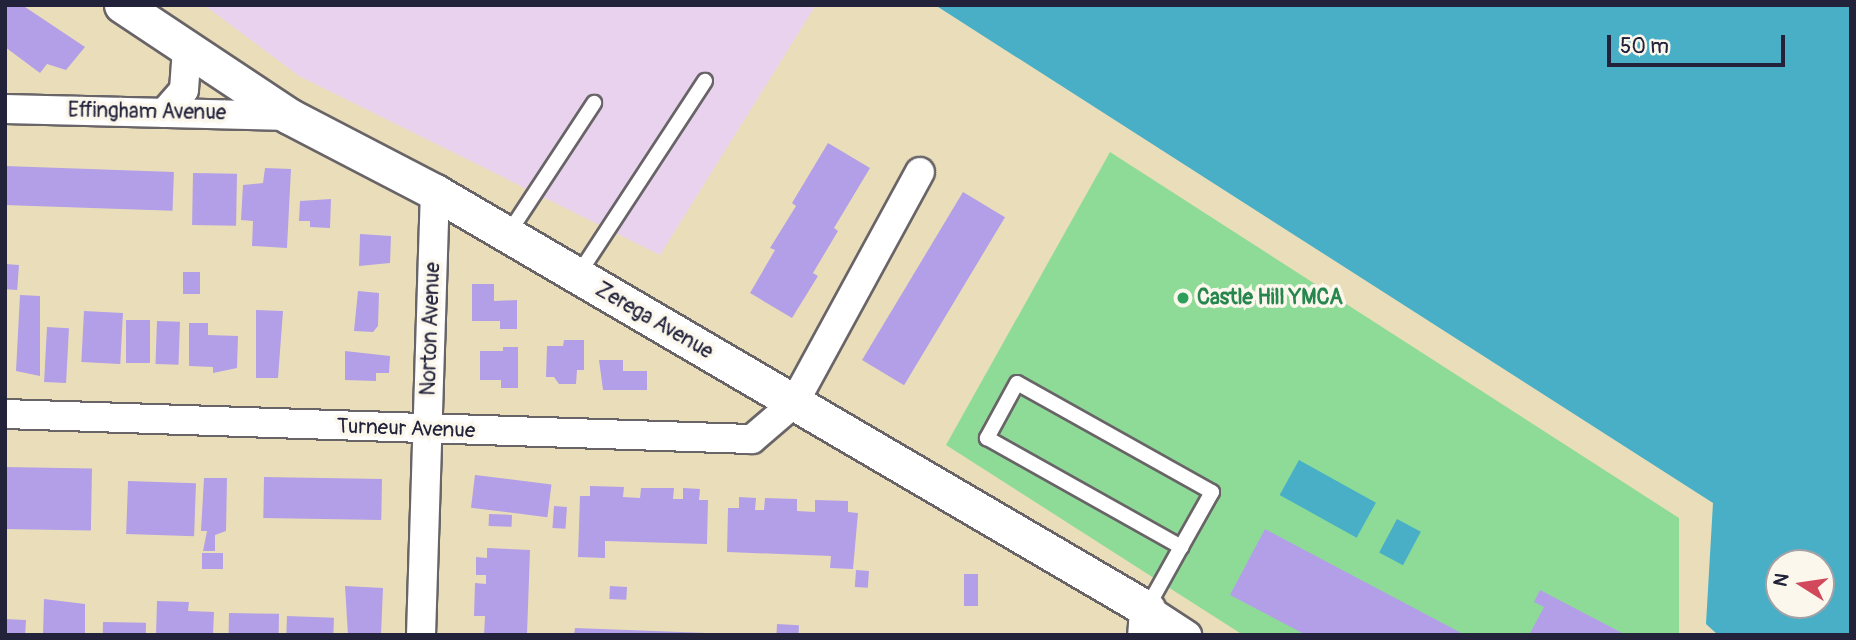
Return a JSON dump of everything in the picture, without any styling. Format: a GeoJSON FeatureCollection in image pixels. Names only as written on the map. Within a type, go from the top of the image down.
{"type":"FeatureCollection","features":[{"type":"Feature","properties":{"kind":"street","name":"Zerega Avenue"},"geometry":{"type":"LineString","coordinates":[[122,5],[289,116],[435,191],[508,234],[794,403],[1146,622],[1188,635]]}},
{"type":"Feature","properties":{"kind":"street"},"geometry":{"type":"LineString","coordinates":[[164,113],[184,90],[187,48]]}},
{"type":"Feature","properties":{"kind":"street","name":"Effingham Avenue"},"geometry":{"type":"LineString","coordinates":[[5,109],[289,116]]}},
{"type":"Feature","properties":{"kind":"street"},"geometry":{"type":"LineString","coordinates":[[794,403],[920,172]]}},
{"type":"Feature","properties":{"kind":"street","name":"Norton Avenue"},"geometry":{"type":"LineString","coordinates":[[421,635],[435,191]]}},
{"type":"Feature","properties":{"kind":"street","name":"Turneur Avenue"},"geometry":{"type":"LineString","coordinates":[[5,414],[752,439],[794,403]]}},
{"type":"Feature","properties":{"kind":"lane"},"geometry":{"type":"LineString","coordinates":[[578,276],[705,82]]}},
{"type":"Feature","properties":{"kind":"lane"},"geometry":{"type":"LineString","coordinates":[[508,234],[594,103]]}},
{"type":"Feature","properties":{"kind":"lane"},"geometry":{"type":"LineString","coordinates":[[1146,622],[1181,547],[1212,492],[1017,383],[987,438],[1181,547]]}},
{"type":"Feature","properties":{"kind":"shaded area"},"geometry":{"type":"Polygon","coordinates":[[[204,5],[816,5],[660,255],[299,76],[204,5]]]}},
{"type":"Feature","properties":{"kind":"green space","name":"Castle Hill YMCA"},"geometry":{"type":"Polygon","coordinates":[[[1110,152],[1679,518],[1679,635],[1243,635],[946,445],[1110,152]]]}},
{"type":"Feature","properties":{"kind":"water"},"geometry":{"type":"Polygon","coordinates":[[[935,5],[1851,5],[1851,635],[1718,635],[1706,624],[1713,503],[935,5]]]}},
{"type":"Feature","properties":{"kind":"water"},"geometry":{"type":"Polygon","coordinates":[[[1299,460],[1376,503],[1357,538],[1280,495],[1299,460]]]}},
{"type":"Feature","properties":{"kind":"water"},"geometry":{"type":"Polygon","coordinates":[[[1397,519],[1421,532],[1403,565],[1379,553],[1397,519]]]}},
{"type":"Feature","properties":{"kind":"building"},"geometry":{"type":"Polygon","coordinates":[[[5,5],[22,5],[85,47],[66,70],[47,64],[40,73],[5,47],[5,5]]]}},
{"type":"Feature","properties":{"kind":"building"},"geometry":{"type":"Polygon","coordinates":[[[828,143],[870,168],[834,228],[838,231],[813,273],[818,276],[792,318],[750,293],[775,250],[770,248],[796,206],[792,203],[828,143]]]}},
{"type":"Feature","properties":{"kind":"building"},"geometry":{"type":"Polygon","coordinates":[[[5,166],[174,172],[173,211],[5,205],[5,166]]]}},
{"type":"Feature","properties":{"kind":"building"},"geometry":{"type":"Polygon","coordinates":[[[265,168],[291,169],[287,248],[252,246],[253,221],[241,220],[243,185],[263,183],[265,168]]]}},
{"type":"Feature","properties":{"kind":"building"},"geometry":{"type":"Polygon","coordinates":[[[193,173],[237,174],[236,226],[192,225],[193,173]]]}},
{"type":"Feature","properties":{"kind":"building"},"geometry":{"type":"Polygon","coordinates":[[[963,192],[1005,217],[904,385],[862,360],[963,192]]]}},
{"type":"Feature","properties":{"kind":"building"},"geometry":{"type":"Polygon","coordinates":[[[331,199],[330,228],[310,227],[310,221],[299,221],[300,201],[331,199]]]}},
{"type":"Feature","properties":{"kind":"building"},"geometry":{"type":"Polygon","coordinates":[[[360,234],[391,236],[390,263],[359,266],[360,234]]]}},
{"type":"Feature","properties":{"kind":"building"},"geometry":{"type":"Polygon","coordinates":[[[5,264],[19,265],[17,290],[5,289],[5,264]]]}},
{"type":"Feature","properties":{"kind":"building"},"geometry":{"type":"Polygon","coordinates":[[[183,272],[200,272],[200,294],[183,294],[183,272]]]}},
{"type":"Feature","properties":{"kind":"building"},"geometry":{"type":"Polygon","coordinates":[[[472,284],[494,284],[494,301],[517,300],[517,329],[500,329],[500,321],[472,321],[472,284]]]}},
{"type":"Feature","properties":{"kind":"building"},"geometry":{"type":"Polygon","coordinates":[[[358,291],[379,293],[378,326],[373,332],[354,331],[358,291]]]}},
{"type":"Feature","properties":{"kind":"building"},"geometry":{"type":"Polygon","coordinates":[[[20,295],[40,296],[40,376],[16,371],[20,295]]]}},
{"type":"Feature","properties":{"kind":"building"},"geometry":{"type":"Polygon","coordinates":[[[256,310],[283,311],[278,378],[256,378],[256,310]]]}},
{"type":"Feature","properties":{"kind":"building"},"geometry":{"type":"Polygon","coordinates":[[[84,311],[123,313],[120,364],[81,362],[84,311]]]}},
{"type":"Feature","properties":{"kind":"building"},"geometry":{"type":"Polygon","coordinates":[[[126,320],[150,320],[150,363],[126,363],[126,320]]]}},
{"type":"Feature","properties":{"kind":"building"},"geometry":{"type":"Polygon","coordinates":[[[157,321],[180,322],[178,365],[155,364],[157,321]]]}},
{"type":"Feature","properties":{"kind":"building"},"geometry":{"type":"Polygon","coordinates":[[[189,323],[208,323],[208,335],[238,336],[237,368],[213,373],[213,367],[189,366],[189,323]]]}},
{"type":"Feature","properties":{"kind":"building"},"geometry":{"type":"Polygon","coordinates":[[[47,327],[69,328],[66,383],[44,382],[47,327]]]}},
{"type":"Feature","properties":{"kind":"building"},"geometry":{"type":"Polygon","coordinates":[[[564,340],[584,340],[584,370],[577,370],[576,384],[559,384],[554,377],[546,377],[547,346],[563,346],[564,340]]]}},
{"type":"Feature","properties":{"kind":"building"},"geometry":{"type":"Polygon","coordinates":[[[503,347],[518,347],[518,388],[501,388],[501,380],[480,380],[480,351],[503,351],[503,347]]]}},
{"type":"Feature","properties":{"kind":"building"},"geometry":{"type":"Polygon","coordinates":[[[345,351],[390,356],[389,373],[376,373],[376,381],[345,380],[345,351]]]}},
{"type":"Feature","properties":{"kind":"building"},"geometry":{"type":"Polygon","coordinates":[[[599,360],[623,360],[623,371],[647,371],[647,390],[603,390],[599,360]]]}},
{"type":"Feature","properties":{"kind":"building"},"geometry":{"type":"Polygon","coordinates":[[[5,467],[92,469],[91,531],[5,529],[5,467]]]}},
{"type":"Feature","properties":{"kind":"building"},"geometry":{"type":"Polygon","coordinates":[[[475,475],[551,484],[547,517],[471,508],[475,475]]]}},
{"type":"Feature","properties":{"kind":"building"},"geometry":{"type":"Polygon","coordinates":[[[264,477],[382,479],[381,520],[263,518],[264,477]]]}},
{"type":"Feature","properties":{"kind":"building"},"geometry":{"type":"Polygon","coordinates":[[[204,478],[227,478],[226,531],[215,535],[215,551],[203,551],[207,531],[201,531],[204,478]]]}},
{"type":"Feature","properties":{"kind":"building"},"geometry":{"type":"Polygon","coordinates":[[[128,481],[196,483],[194,536],[126,534],[128,481]]]}},
{"type":"Feature","properties":{"kind":"building"},"geometry":{"type":"Polygon","coordinates":[[[590,486],[624,487],[623,497],[640,498],[641,488],[674,488],[673,499],[683,499],[683,488],[700,489],[699,500],[708,500],[707,544],[605,541],[605,558],[578,557],[580,496],[590,496],[590,486]]]}},
{"type":"Feature","properties":{"kind":"building"},"geometry":{"type":"Polygon","coordinates":[[[739,497],[756,498],[755,510],[764,510],[765,498],[797,499],[797,511],[815,512],[815,500],[848,501],[848,512],[858,513],[853,569],[830,568],[831,556],[727,552],[728,508],[739,508],[739,497]]]}},
{"type":"Feature","properties":{"kind":"building"},"geometry":{"type":"Polygon","coordinates":[[[554,506],[567,507],[565,529],[552,528],[554,506]]]}},
{"type":"Feature","properties":{"kind":"building"},"geometry":{"type":"Polygon","coordinates":[[[489,514],[512,515],[512,527],[489,526],[489,514]]]}},
{"type":"Feature","properties":{"kind":"building"},"geometry":{"type":"Polygon","coordinates":[[[1265,529],[1465,635],[1306,635],[1230,595],[1265,529]]]}},
{"type":"Feature","properties":{"kind":"building"},"geometry":{"type":"Polygon","coordinates":[[[487,548],[530,550],[527,635],[484,635],[485,616],[474,616],[475,583],[486,584],[486,575],[476,575],[476,557],[487,558],[487,548]]]}},
{"type":"Feature","properties":{"kind":"building"},"geometry":{"type":"Polygon","coordinates":[[[202,553],[223,553],[223,569],[202,569],[202,553]]]}},
{"type":"Feature","properties":{"kind":"building"},"geometry":{"type":"Polygon","coordinates":[[[856,570],[869,571],[868,588],[855,587],[856,570]]]}},
{"type":"Feature","properties":{"kind":"building"},"geometry":{"type":"Polygon","coordinates":[[[964,574],[978,574],[978,606],[964,606],[964,574]]]}},
{"type":"Feature","properties":{"kind":"building"},"geometry":{"type":"Polygon","coordinates":[[[345,586],[383,588],[381,635],[348,635],[345,586]]]}},
{"type":"Feature","properties":{"kind":"building"},"geometry":{"type":"Polygon","coordinates":[[[610,586],[627,587],[626,600],[609,599],[610,586]]]}},
{"type":"Feature","properties":{"kind":"building"},"geometry":{"type":"Polygon","coordinates":[[[1540,590],[1626,635],[1529,635],[1544,607],[1534,602],[1540,590]]]}},
{"type":"Feature","properties":{"kind":"building"},"geometry":{"type":"Polygon","coordinates":[[[44,599],[85,604],[85,635],[43,635],[44,599]]]}},
{"type":"Feature","properties":{"kind":"building"},"geometry":{"type":"Polygon","coordinates":[[[157,601],[189,602],[188,611],[214,612],[213,635],[156,635],[157,601]]]}},
{"type":"Feature","properties":{"kind":"building"},"geometry":{"type":"Polygon","coordinates":[[[229,613],[279,614],[279,635],[229,635],[229,613]]]}},
{"type":"Feature","properties":{"kind":"building"},"geometry":{"type":"Polygon","coordinates":[[[287,616],[334,618],[333,635],[286,635],[287,616]]]}},
{"type":"Feature","properties":{"kind":"building"},"geometry":{"type":"Polygon","coordinates":[[[5,619],[26,620],[25,635],[5,635],[5,619]]]}},
{"type":"Feature","properties":{"kind":"building"},"geometry":{"type":"Polygon","coordinates":[[[103,622],[146,623],[146,635],[103,635],[103,622]]]}},
{"type":"Feature","properties":{"kind":"building"},"geometry":{"type":"Polygon","coordinates":[[[777,624],[799,625],[798,635],[776,635],[777,624]]]}},
{"type":"Feature","properties":{"kind":"building"},"geometry":{"type":"Polygon","coordinates":[[[575,628],[707,633],[707,635],[574,635],[575,628]]]}},
{"type":"Feature","properties":{"kind":"place","name":"Castle Hill YMCA"},"geometry":{"type":"Point","coordinates":[1183,298]}}]}
